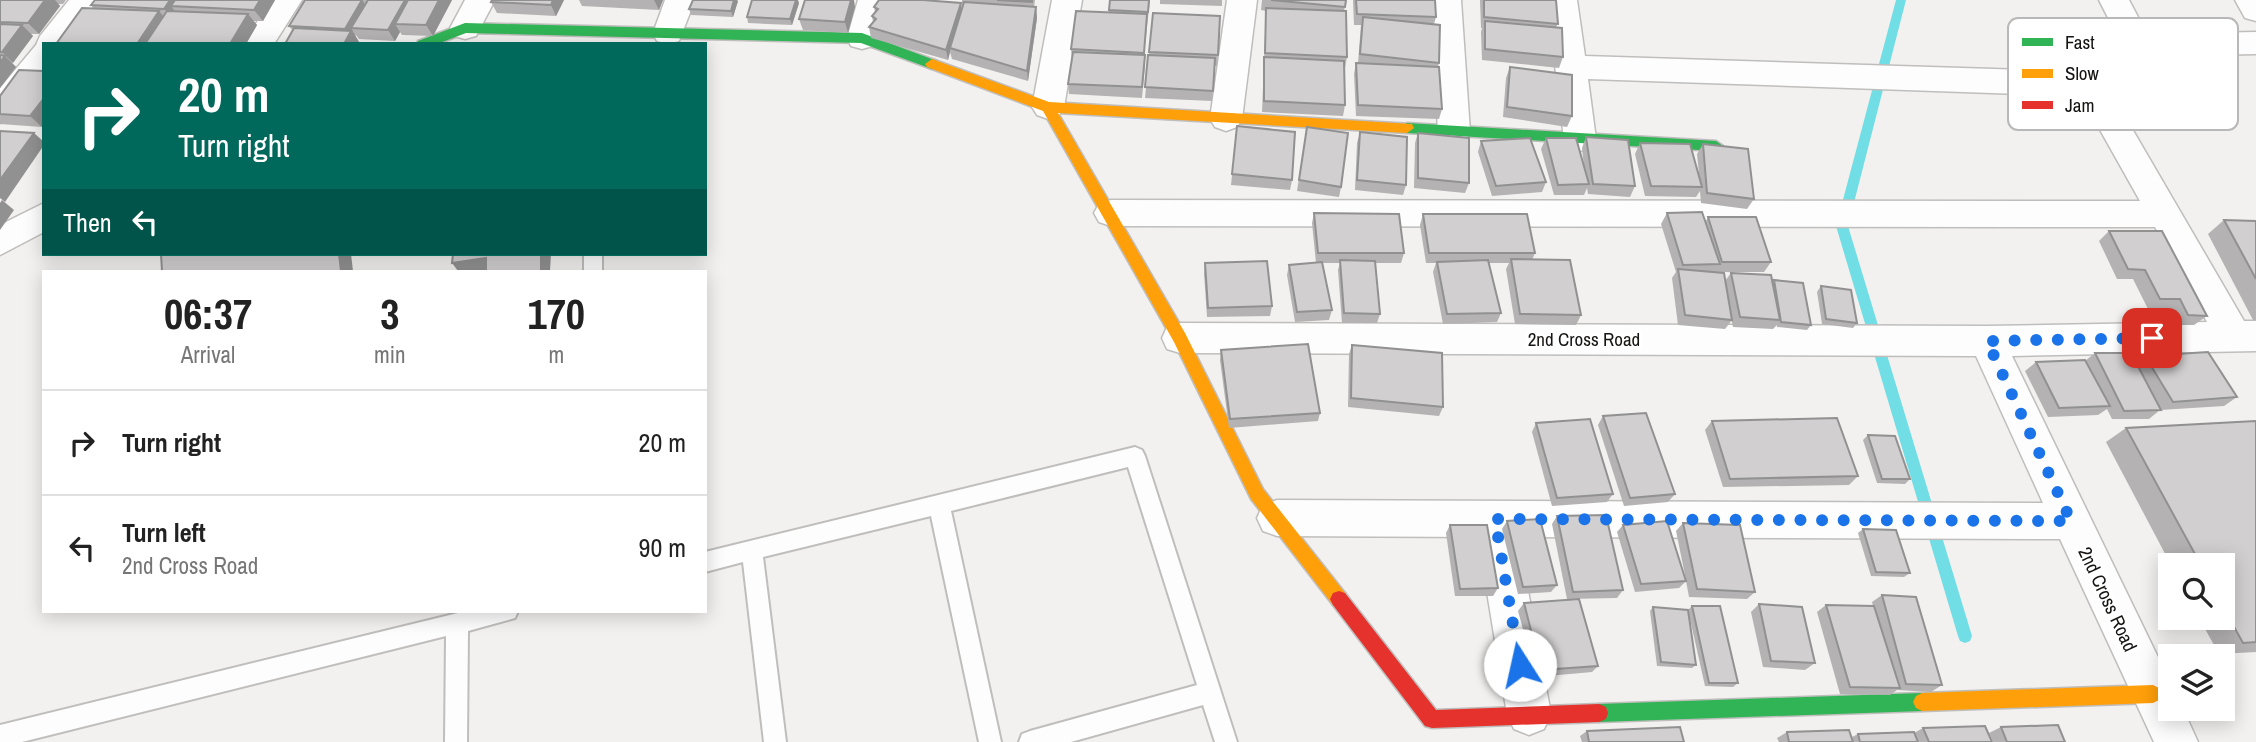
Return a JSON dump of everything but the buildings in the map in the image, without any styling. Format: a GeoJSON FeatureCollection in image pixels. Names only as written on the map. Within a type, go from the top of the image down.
{"type":"FeatureCollection","features":[{"type":"Feature","properties":{"kind":"street"},"geometry":{"type":"LineString","coordinates":[[53,42],[85,0]]}},
{"type":"Feature","properties":{"kind":"street"},"geometry":{"type":"LineString","coordinates":[[259,42],[287,0]]}},
{"type":"Feature","properties":{"kind":"street"},"geometry":{"type":"LineString","coordinates":[[465,28],[480,0]]}},
{"type":"Feature","properties":{"kind":"street"},"geometry":{"type":"LineString","coordinates":[[668,33],[680,0]]}},
{"type":"Feature","properties":{"kind":"street"},"geometry":{"type":"LineString","coordinates":[[862,38],[873,0]]}},
{"type":"Feature","properties":{"kind":"street"},"geometry":{"type":"LineString","coordinates":[[1067,0],[1048,107],[1111,213],[1180,338],[1257,494],[1433,719],[2153,694]]}},
{"type":"Feature","properties":{"kind":"street"},"geometry":{"type":"LineString","coordinates":[[1226,119],[1242,0]]}},
{"type":"Feature","properties":{"kind":"street"},"geometry":{"type":"LineString","coordinates":[[1446,0],[1454,132]]}},
{"type":"Feature","properties":{"kind":"street"},"geometry":{"type":"LineString","coordinates":[[1562,0],[1580,139]]}},
{"type":"Feature","properties":{"kind":"street"},"geometry":{"type":"LineString","coordinates":[[2113,0],[2123,18]]}},
{"type":"Feature","properties":{"kind":"street"},"geometry":{"type":"LineString","coordinates":[[2250,0],[2256,11]]}},
{"type":"Feature","properties":{"kind":"street"},"geometry":{"type":"LineString","coordinates":[[428,42],[465,28],[862,38],[1048,107],[1716,146]]}},
{"type":"Feature","properties":{"kind":"street"},"geometry":{"type":"LineString","coordinates":[[2238,43],[2256,43]]}},
{"type":"Feature","properties":{"kind":"street"},"geometry":{"type":"LineString","coordinates":[[0,111],[39,66]]}},
{"type":"Feature","properties":{"kind":"street"},"geometry":{"type":"LineString","coordinates":[[1571,67],[2008,82]]}},
{"type":"Feature","properties":{"kind":"street"},"geometry":{"type":"LineString","coordinates":[[2116,130],[2164,214],[2245,336]]}},
{"type":"Feature","properties":{"kind":"street"},"geometry":{"type":"LineString","coordinates":[[1111,213],[2164,214]]}},
{"type":"Feature","properties":{"kind":"street"},"geometry":{"type":"LineString","coordinates":[[0,241],[42,217]]}},
{"type":"Feature","properties":{"kind":"street","name":"2nd Cross Road"},"geometry":{"type":"LineString","coordinates":[[1180,338],[1987,341],[2245,336]]}},
{"type":"Feature","properties":{"kind":"street","name":"2nd Cross Road"},"geometry":{"type":"LineString","coordinates":[[1987,341],[2176,742]]}},
{"type":"Feature","properties":{"kind":"street"},"geometry":{"type":"LineString","coordinates":[[1277,518],[2071,521]]}},
{"type":"Feature","properties":{"kind":"street"},"geometry":{"type":"LineString","coordinates":[[1495,519],[1529,714]]}},
{"type":"Feature","properties":{"kind":"lane"},"geometry":{"type":"LineString","coordinates":[[707,561],[1135,456],[1226,742]]}},
{"type":"Feature","properties":{"kind":"lane"},"geometry":{"type":"LineString","coordinates":[[939,504],[990,742]]}},
{"type":"Feature","properties":{"kind":"lane"},"geometry":{"type":"LineString","coordinates":[[752,550],[775,742]]}},
{"type":"Feature","properties":{"kind":"lane"},"geometry":{"type":"LineString","coordinates":[[0,736],[499,613]]}},
{"type":"Feature","properties":{"kind":"lane"},"geometry":{"type":"LineString","coordinates":[[456,742],[457,623]]}},
{"type":"Feature","properties":{"kind":"lane"},"geometry":{"type":"LineString","coordinates":[[1030,742],[1210,692]]}},
{"type":"Feature","properties":{"kind":"waterway"},"geometry":{"type":"LineString","coordinates":[[1901,0],[1842,226],[1965,636]]}},
{"type":"Feature","properties":{"kind":"traffic: fast"},"geometry":{"type":"LineString","coordinates":[[428,42],[465,28],[862,38],[932,64]]}},
{"type":"Feature","properties":{"kind":"traffic: fast"},"geometry":{"type":"LineString","coordinates":[[1407,128],[1716,146]]}},
{"type":"Feature","properties":{"kind":"traffic: fast"},"geometry":{"type":"LineString","coordinates":[[1599,713],[1922,702]]}},
{"type":"Feature","properties":{"kind":"traffic: slow"},"geometry":{"type":"LineString","coordinates":[[932,64],[1048,107],[1407,128]]}},
{"type":"Feature","properties":{"kind":"traffic: slow"},"geometry":{"type":"LineString","coordinates":[[1048,107],[1180,338],[1257,494],[1339,599]]}},
{"type":"Feature","properties":{"kind":"traffic: slow"},"geometry":{"type":"LineString","coordinates":[[1922,702],[2153,694]]}},
{"type":"Feature","properties":{"kind":"traffic: jam"},"geometry":{"type":"LineString","coordinates":[[1339,599],[1432,719],[1599,713]]}},
{"type":"Feature","properties":{"kind":"route"},"geometry":{"type":"LineString","coordinates":[[1520,665],[1495,519],[2071,521],[1987,341],[2152,338]]}}]}
